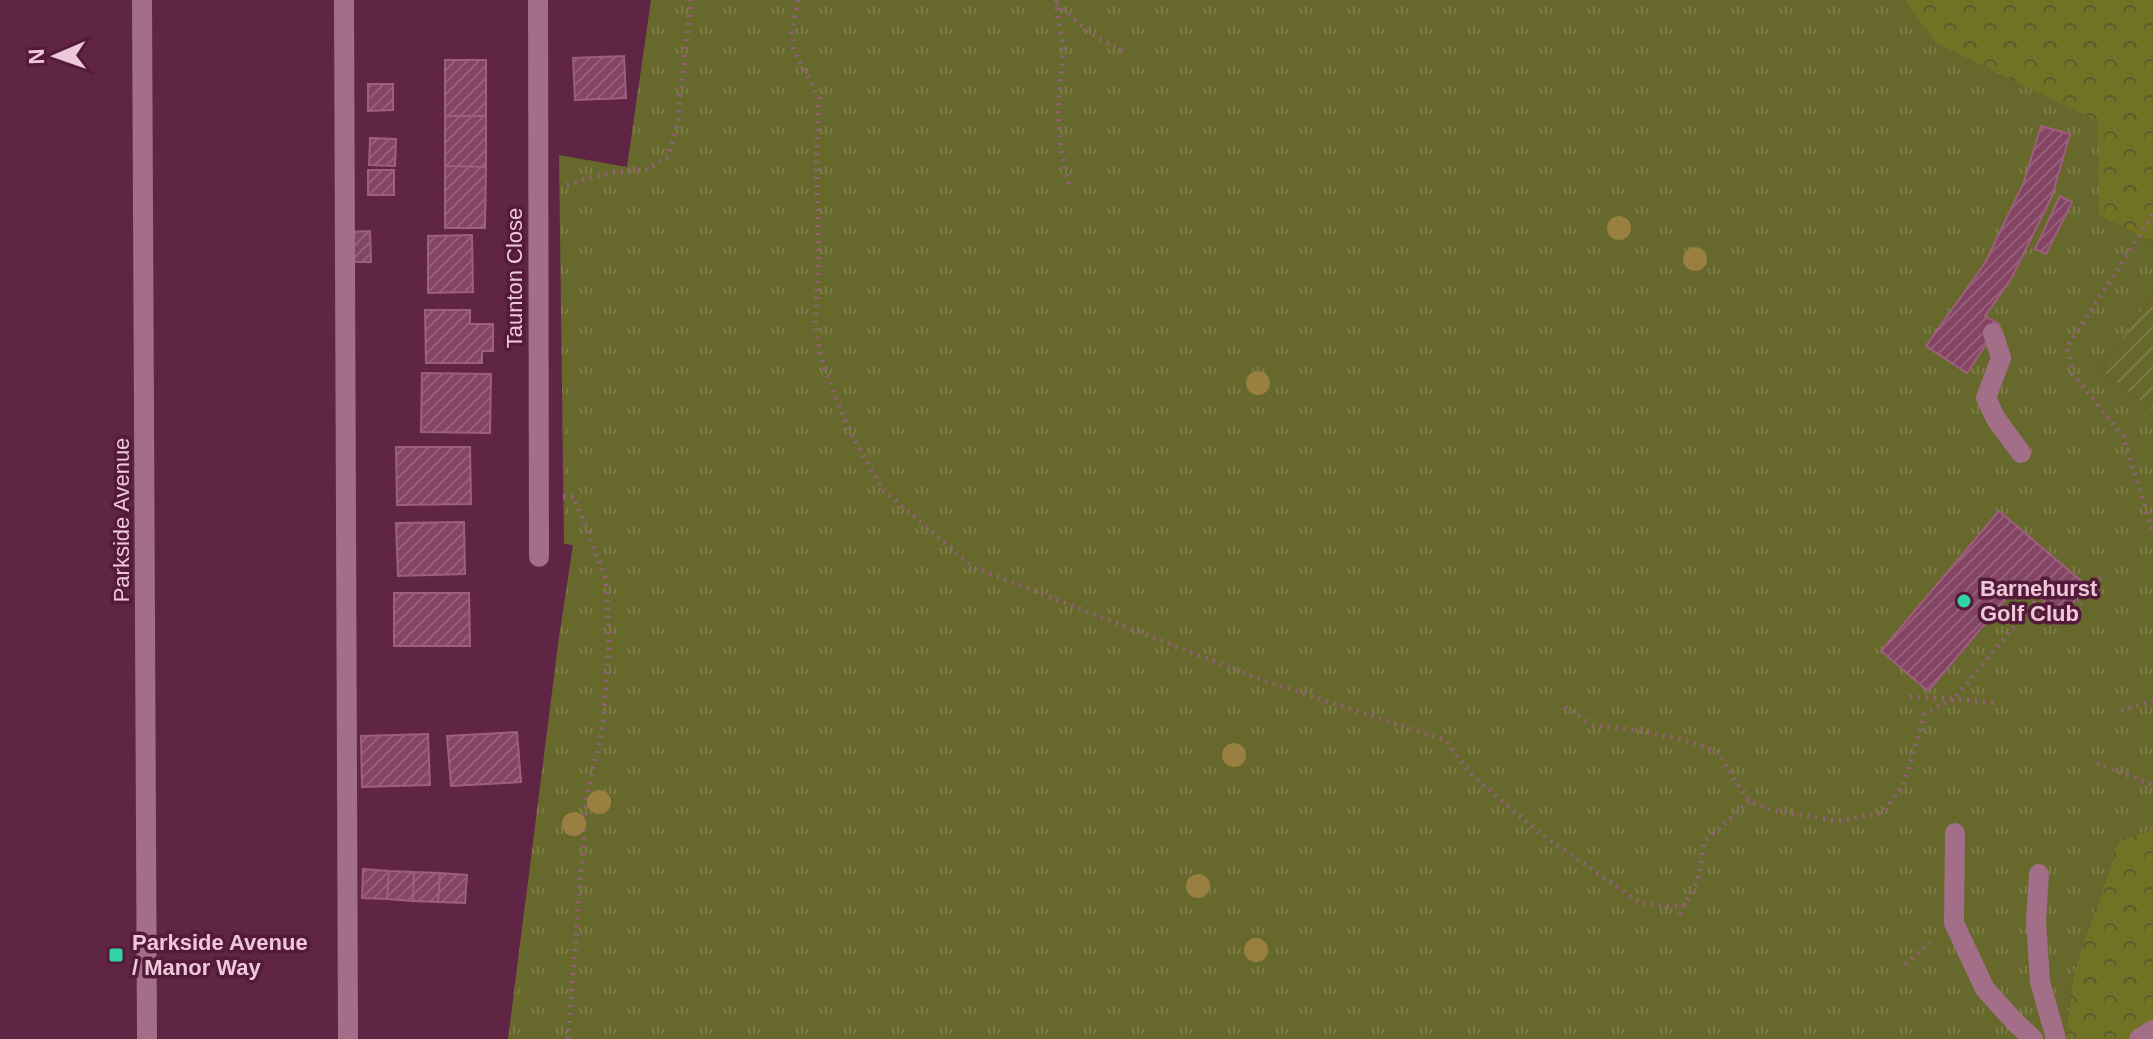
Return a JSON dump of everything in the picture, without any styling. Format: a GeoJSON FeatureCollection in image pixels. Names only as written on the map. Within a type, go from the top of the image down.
{"type":"FeatureCollection","features":[{"type":"Feature","properties":{"kind":"street","name":"Parkside Avenue"},"geometry":{"type":"LineString","coordinates":[[142,0],[147,1039]]}},
{"type":"Feature","properties":{"kind":"street"},"geometry":{"type":"LineString","coordinates":[[344,0],[348,1039]]}},
{"type":"Feature","properties":{"kind":"street","name":"Taunton Close"},"geometry":{"type":"LineString","coordinates":[[538,0],[539,557]]}},
{"type":"Feature","properties":{"kind":"street"},"geometry":{"type":"LineString","coordinates":[[1993,333],[2001,358],[1986,398],[1996,419],[2021,453]]}},
{"type":"Feature","properties":{"kind":"street"},"geometry":{"type":"LineString","coordinates":[[1955,833],[1954,923],[1985,989],[2033,1039]]}},
{"type":"Feature","properties":{"kind":"street"},"geometry":{"type":"LineString","coordinates":[[2039,874],[2036,921],[2040,982],[2056,1039]]}},
{"type":"Feature","properties":{"kind":"street"},"geometry":{"type":"LineString","coordinates":[[2139,1039],[2153,1030]]}},
{"type":"Feature","properties":{"kind":"path"},"geometry":{"type":"LineString","coordinates":[[567,185],[603,174],[647,169],[668,157],[677,126],[691,0]]}},
{"type":"Feature","properties":{"kind":"path"},"geometry":{"type":"LineString","coordinates":[[798,0],[792,30],[794,51],[819,98],[816,162],[819,253],[815,326],[822,361],[848,428],[882,489],[973,567],[1265,681],[1445,740],[1469,772],[1537,831],[1639,902],[1665,907],[1685,904]]}},
{"type":"Feature","properties":{"kind":"path"},"geometry":{"type":"LineString","coordinates":[[1055,1],[1091,34],[1127,54]]}},
{"type":"Feature","properties":{"kind":"path"},"geometry":{"type":"LineString","coordinates":[[1055,1],[1063,48],[1058,112],[1061,150],[1069,185]]}},
{"type":"Feature","properties":{"kind":"path"},"geometry":{"type":"LineString","coordinates":[[2153,215],[2067,347],[2073,374],[2123,436],[2153,533]]}},
{"type":"Feature","properties":{"kind":"path"},"geometry":{"type":"LineString","coordinates":[[568,1039],[587,794],[602,733],[609,644],[606,579],[574,497]]}},
{"type":"Feature","properties":{"kind":"path"},"geometry":{"type":"LineString","coordinates":[[1565,707],[1593,725],[1680,739],[1719,753],[1750,801],[1771,810],[1838,821],[1883,813],[1904,783],[1925,713],[1954,699],[2034,603],[2061,625],[2103,575]]}},
{"type":"Feature","properties":{"kind":"path"},"geometry":{"type":"LineString","coordinates":[[1910,697],[1997,703]]}},
{"type":"Feature","properties":{"kind":"path"},"geometry":{"type":"LineString","coordinates":[[2121,710],[2153,701]]}},
{"type":"Feature","properties":{"kind":"path"},"geometry":{"type":"LineString","coordinates":[[2097,763],[2153,785]]}},
{"type":"Feature","properties":{"kind":"path"},"geometry":{"type":"LineString","coordinates":[[1680,914],[1698,880],[1704,842],[1750,801]]}},
{"type":"Feature","properties":{"kind":"path"},"geometry":{"type":"LineString","coordinates":[[1905,964],[1954,923]]}},
{"type":"Feature","properties":{"kind":"green space"},"geometry":{"type":"Polygon","coordinates":[[[651,0],[2153,0],[2153,295],[2100,369],[2153,411],[2153,830],[2120,839],[2074,971],[2065,1039],[508,1039],[573,545],[564,544],[559,155],[627,167],[651,0]]]}},
{"type":"Feature","properties":{"kind":"green space"},"geometry":{"type":"Polygon","coordinates":[[[1905,0],[2153,0],[2153,242],[2099,215],[2098,121],[1936,43],[1905,0]]]}},
{"type":"Feature","properties":{"kind":"green space"},"geometry":{"type":"Polygon","coordinates":[[[2153,295],[2153,411],[2100,369],[2153,295]]]}},
{"type":"Feature","properties":{"kind":"green space"},"geometry":{"type":"Polygon","coordinates":[[[2153,830],[2153,1039],[2065,1039],[2074,971],[2120,839],[2153,830]]]}},
{"type":"Feature","properties":{"kind":"building"},"geometry":{"type":"Polygon","coordinates":[[[624,56],[626,98],[575,100],[573,58],[624,56]]]}},
{"type":"Feature","properties":{"kind":"building"},"geometry":{"type":"Polygon","coordinates":[[[445,60],[486,60],[486,116],[445,116],[445,60]]]}},
{"type":"Feature","properties":{"kind":"building"},"geometry":{"type":"Polygon","coordinates":[[[368,84],[393,84],[393,110],[368,111],[368,84]]]}},
{"type":"Feature","properties":{"kind":"building"},"geometry":{"type":"Polygon","coordinates":[[[445,116],[486,116],[486,167],[445,166],[445,116]]]}},
{"type":"Feature","properties":{"kind":"building"},"geometry":{"type":"Polygon","coordinates":[[[2041,126],[2070,134],[2052,196],[2011,279],[1985,316],[1999,324],[1967,373],[1926,346],[1985,263],[2024,182],[2041,126]]]}},
{"type":"Feature","properties":{"kind":"building"},"geometry":{"type":"Polygon","coordinates":[[[370,138],[396,139],[395,166],[369,165],[370,138]]]}},
{"type":"Feature","properties":{"kind":"building"},"geometry":{"type":"Polygon","coordinates":[[[445,166],[486,167],[485,228],[445,228],[445,166]]]}},
{"type":"Feature","properties":{"kind":"building"},"geometry":{"type":"Polygon","coordinates":[[[368,170],[394,170],[394,195],[368,195],[368,170]]]}},
{"type":"Feature","properties":{"kind":"building"},"geometry":{"type":"Polygon","coordinates":[[[2060,196],[2072,202],[2046,254],[2035,249],[2060,196]]]}},
{"type":"Feature","properties":{"kind":"building"},"geometry":{"type":"Polygon","coordinates":[[[370,231],[371,262],[350,262],[349,232],[370,231]]]}},
{"type":"Feature","properties":{"kind":"building"},"geometry":{"type":"Polygon","coordinates":[[[472,235],[473,292],[428,293],[428,236],[472,235]]]}},
{"type":"Feature","properties":{"kind":"building"},"geometry":{"type":"Polygon","coordinates":[[[425,310],[470,310],[470,324],[493,324],[493,351],[482,351],[482,363],[426,363],[425,310]]]}},
{"type":"Feature","properties":{"kind":"building"},"geometry":{"type":"Polygon","coordinates":[[[422,373],[491,374],[490,433],[421,432],[422,373]]]}},
{"type":"Feature","properties":{"kind":"building"},"geometry":{"type":"Polygon","coordinates":[[[396,447],[470,447],[471,504],[397,505],[396,447]]]}},
{"type":"Feature","properties":{"kind":"building","name":"Barnehurst Golf Club"},"geometry":{"type":"Polygon","coordinates":[[[1999,511],[2087,586],[2062,616],[2021,581],[1928,691],[1881,651],[1999,511]]]}},
{"type":"Feature","properties":{"kind":"building"},"geometry":{"type":"Polygon","coordinates":[[[464,522],[465,574],[398,576],[396,523],[464,522]]]}},
{"type":"Feature","properties":{"kind":"building"},"geometry":{"type":"Polygon","coordinates":[[[394,593],[469,593],[470,646],[394,646],[394,593]]]}},
{"type":"Feature","properties":{"kind":"building"},"geometry":{"type":"Polygon","coordinates":[[[517,732],[521,782],[451,786],[447,736],[517,732]]]}},
{"type":"Feature","properties":{"kind":"building"},"geometry":{"type":"Polygon","coordinates":[[[428,734],[430,785],[362,787],[361,736],[428,734]]]}},
{"type":"Feature","properties":{"kind":"building"},"geometry":{"type":"Polygon","coordinates":[[[363,869],[389,871],[387,899],[362,898],[363,869]]]}},
{"type":"Feature","properties":{"kind":"building"},"geometry":{"type":"Polygon","coordinates":[[[389,871],[414,872],[413,901],[387,899],[389,871]]]}},
{"type":"Feature","properties":{"kind":"building"},"geometry":{"type":"Polygon","coordinates":[[[414,872],[440,873],[438,902],[413,901],[414,872]]]}},
{"type":"Feature","properties":{"kind":"building"},"geometry":{"type":"Polygon","coordinates":[[[440,873],[467,875],[465,903],[438,902],[440,873]]]}},
{"type":"Feature","properties":{"kind":"place","name":"Barnehurst Golf Club"},"geometry":{"type":"Point","coordinates":[1964,601]}},
{"type":"Feature","properties":{"kind":"place","name":"Parkside Avenue / Manor Way"},"geometry":{"type":"Point","coordinates":[116,955]}}]}
